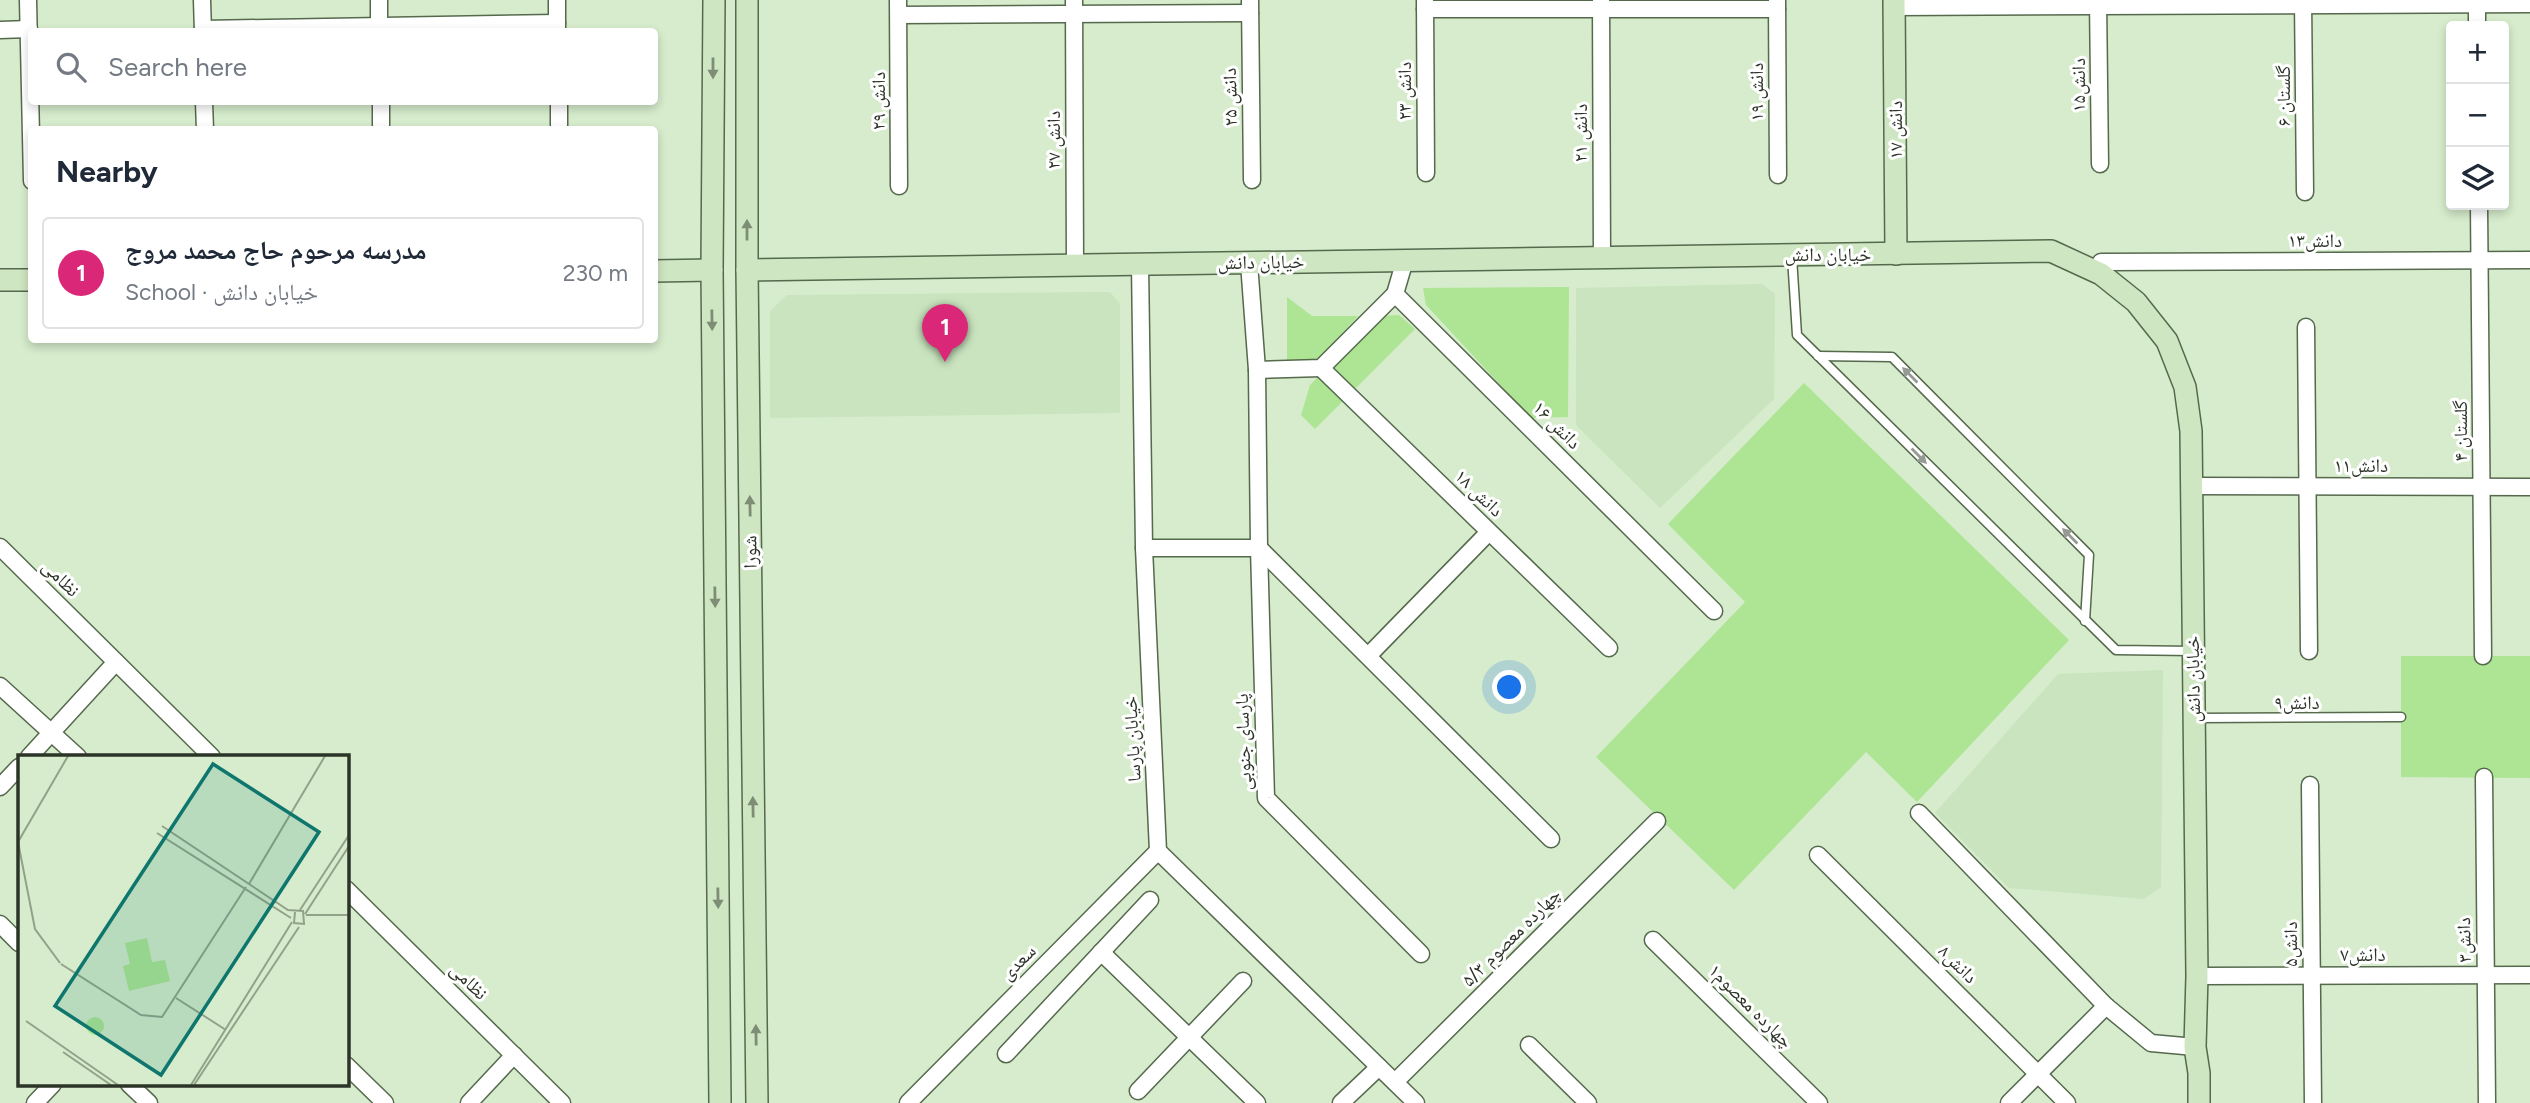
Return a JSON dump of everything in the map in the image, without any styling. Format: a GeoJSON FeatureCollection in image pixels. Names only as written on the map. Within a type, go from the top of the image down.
{"type":"FeatureCollection","features":[{"type":"Feature","properties":{"kind":"street"},"geometry":{"type":"LineString","coordinates":[[29,0],[29,28]]}},
{"type":"Feature","properties":{"kind":"street"},"geometry":{"type":"LineString","coordinates":[[202,0],[203,28]]}},
{"type":"Feature","properties":{"kind":"street"},"geometry":{"type":"LineString","coordinates":[[379,0],[379,28]]}},
{"type":"Feature","properties":{"kind":"street"},"geometry":{"type":"LineString","coordinates":[[468,28],[557,27],[557,0]]}},
{"type":"Feature","properties":{"kind":"street","name":"شورا"},"geometry":{"type":"LineString","coordinates":[[714,0],[712,270],[720,1103]]}},
{"type":"Feature","properties":{"kind":"street","name":"شورا"},"geometry":{"type":"LineString","coordinates":[[747,0],[747,270],[757,1103]]}},
{"type":"Feature","properties":{"kind":"street"},"geometry":{"type":"LineString","coordinates":[[2477,2],[2477,21]]}},
{"type":"Feature","properties":{"kind":"street","name":"دانش۱۵"},"geometry":{"type":"LineString","coordinates":[[2098,3],[2100,164]]}},
{"type":"Feature","properties":{"kind":"street","name":"گلستان ۶"},"geometry":{"type":"LineString","coordinates":[[2303,3],[2305,192]]}},
{"type":"Feature","properties":{"kind":"street"},"geometry":{"type":"LineString","coordinates":[[1425,4],[1777,4]]}},
{"type":"Feature","properties":{"kind":"street","name":"دانش ۲۳"},"geometry":{"type":"LineString","coordinates":[[1425,4],[1426,173]]}},
{"type":"Feature","properties":{"kind":"street","name":"دانش ۲۱"},"geometry":{"type":"LineString","coordinates":[[1601,4],[1602,258]]}},
{"type":"Feature","properties":{"kind":"street","name":"دانش ۱۹"},"geometry":{"type":"LineString","coordinates":[[1777,4],[1777,175]]}},
{"type":"Feature","properties":{"kind":"street"},"geometry":{"type":"LineString","coordinates":[[1894,4],[2530,4]]}},
{"type":"Feature","properties":{"kind":"street","name":"دانش ۱۷"},"geometry":{"type":"LineString","coordinates":[[1894,4],[1895,254]]}},
{"type":"Feature","properties":{"kind":"street"},"geometry":{"type":"LineString","coordinates":[[898,8],[1250,6]]}},
{"type":"Feature","properties":{"kind":"street","name":"دانش ۲۵"},"geometry":{"type":"LineString","coordinates":[[1250,6],[1252,180]]}},
{"type":"Feature","properties":{"kind":"street","name":"دانش ۲۹"},"geometry":{"type":"LineString","coordinates":[[898,8],[899,186]]}},
{"type":"Feature","properties":{"kind":"street","name":"دانش ۲۷"},"geometry":{"type":"LineString","coordinates":[[1074,8],[1075,265]]}},
{"type":"Feature","properties":{"kind":"street"},"geometry":{"type":"LineString","coordinates":[[0,30],[28,29]]}},
{"type":"Feature","properties":{"kind":"street"},"geometry":{"type":"LineString","coordinates":[[30,105],[31,126]]}},
{"type":"Feature","properties":{"kind":"street"},"geometry":{"type":"LineString","coordinates":[[204,105],[205,126]]}},
{"type":"Feature","properties":{"kind":"street"},"geometry":{"type":"LineString","coordinates":[[381,105],[381,126]]}},
{"type":"Feature","properties":{"kind":"street"},"geometry":{"type":"LineString","coordinates":[[559,105],[559,126]]}},
{"type":"Feature","properties":{"kind":"street","name":"گلستان ۴"},"geometry":{"type":"LineString","coordinates":[[2479,210],[2483,656]]}},
{"type":"Feature","properties":{"kind":"street","name":"خیابان دانش"},"geometry":{"type":"LineString","coordinates":[[747,270],[2051,251],[2101,274],[2136,302],[2166,341],[2185,387],[2190,431],[2197,976],[2195,1047],[2199,1073],[2199,1103]]}},
{"type":"Feature","properties":{"kind":"street"},"geometry":{"type":"LineString","coordinates":[[1257,370],[1321,368],[1395,294],[1405,260]]}},
{"type":"Feature","properties":{"kind":"street","name":"دانش۱۳"},"geometry":{"type":"LineString","coordinates":[[2101,262],[2530,260]]}},
{"type":"Feature","properties":{"kind":"street","name":"پارسای جنوبی"},"geometry":{"type":"LineString","coordinates":[[1249,263],[1257,370],[1266,799],[1421,954]]}},
{"type":"Feature","properties":{"kind":"street","name":"خیابان پارسا"},"geometry":{"type":"LineString","coordinates":[[1140,264],[1144,548],[1158,851]]}},
{"type":"Feature","properties":{"kind":"street"},"geometry":{"type":"LineString","coordinates":[[658,271],[712,270]]}},
{"type":"Feature","properties":{"kind":"street"},"geometry":{"type":"LineString","coordinates":[[0,280],[28,280]]}},
{"type":"Feature","properties":{"kind":"street","name":"دانش ۱۶"},"geometry":{"type":"LineString","coordinates":[[1395,294],[1714,611]]}},
{"type":"Feature","properties":{"kind":"street"},"geometry":{"type":"LineString","coordinates":[[2306,327],[2309,651]]}},
{"type":"Feature","properties":{"kind":"street","name":"دانش ۱۸"},"geometry":{"type":"LineString","coordinates":[[1321,368],[1609,648]]}},
{"type":"Feature","properties":{"kind":"street","name":"دانش۱۱"},"geometry":{"type":"LineString","coordinates":[[2191,486],[2530,486]]}},
{"type":"Feature","properties":{"kind":"street"},"geometry":{"type":"LineString","coordinates":[[1368,656],[1489,532]]}},
{"type":"Feature","properties":{"kind":"street","name":"نظامی"},"geometry":{"type":"LineString","coordinates":[[0,547],[210,755]]}},
{"type":"Feature","properties":{"kind":"street"},"geometry":{"type":"LineString","coordinates":[[1144,548],[1259,548],[1551,839]]}},
{"type":"Feature","properties":{"kind":"street"},"geometry":{"type":"LineString","coordinates":[[31,755],[116,662]]}},
{"type":"Feature","properties":{"kind":"street"},"geometry":{"type":"LineString","coordinates":[[0,685],[76,755]]}},
{"type":"Feature","properties":{"kind":"street"},"geometry":{"type":"LineString","coordinates":[[0,788],[18,768]]}},
{"type":"Feature","properties":{"kind":"street","name":"دانش۳"},"geometry":{"type":"LineString","coordinates":[[2484,778],[2487,1103]]}},
{"type":"Feature","properties":{"kind":"street","name":"دانش۵"},"geometry":{"type":"LineString","coordinates":[[2310,785],[2313,1103]]}},
{"type":"Feature","properties":{"kind":"street"},"geometry":{"type":"LineString","coordinates":[[1919,813],[2106,1006],[2151,1042],[2195,1047]]}},
{"type":"Feature","properties":{"kind":"street","name":"چهارده معصوم ۵/۳"},"geometry":{"type":"LineString","coordinates":[[1395,1082],[1657,821]]}},
{"type":"Feature","properties":{"kind":"street"},"geometry":{"type":"LineString","coordinates":[[1158,851],[1416,1103]]}},
{"type":"Feature","properties":{"kind":"street","name":"سعدی"},"geometry":{"type":"LineString","coordinates":[[908,1103],[1158,851]]}},
{"type":"Feature","properties":{"kind":"street","name":"دانش۸"},"geometry":{"type":"LineString","coordinates":[[1818,855],[2067,1103]]}},
{"type":"Feature","properties":{"kind":"street","name":"نظامی"},"geometry":{"type":"LineString","coordinates":[[348,891],[562,1103]]}},
{"type":"Feature","properties":{"kind":"street"},"geometry":{"type":"LineString","coordinates":[[1006,1054],[1150,900]]}},
{"type":"Feature","properties":{"kind":"street"},"geometry":{"type":"LineString","coordinates":[[0,925],[18,942]]}},
{"type":"Feature","properties":{"kind":"street","name":"چهارده معصوم۱"},"geometry":{"type":"LineString","coordinates":[[1653,940],[1819,1103]]}},
{"type":"Feature","properties":{"kind":"street"},"geometry":{"type":"LineString","coordinates":[[1101,952],[1257,1103]]}},
{"type":"Feature","properties":{"kind":"street","name":"دانش۷"},"geometry":{"type":"LineString","coordinates":[[2197,976],[2530,975]]}},
{"type":"Feature","properties":{"kind":"street"},"geometry":{"type":"LineString","coordinates":[[1138,1090],[1243,982]]}},
{"type":"Feature","properties":{"kind":"street"},"geometry":{"type":"LineString","coordinates":[[2009,1103],[2106,1006]]}},
{"type":"Feature","properties":{"kind":"street"},"geometry":{"type":"LineString","coordinates":[[1529,1045],[1588,1103]]}},
{"type":"Feature","properties":{"kind":"street","name":"خیابان دانش"},"geometry":{"type":"LineString","coordinates":[[2187,1103],[2186,1069],[2195,1047]]}},
{"type":"Feature","properties":{"kind":"street"},"geometry":{"type":"LineString","coordinates":[[469,1103],[514,1055]]}},
{"type":"Feature","properties":{"kind":"street"},"geometry":{"type":"LineString","coordinates":[[348,1067],[385,1103]]}},
{"type":"Feature","properties":{"kind":"street"},"geometry":{"type":"LineString","coordinates":[[1341,1103],[1379,1067]]}},
{"type":"Feature","properties":{"kind":"street"},"geometry":{"type":"LineString","coordinates":[[35,1103],[51,1086]]}},
{"type":"Feature","properties":{"kind":"street"},"geometry":{"type":"LineString","coordinates":[[131,1086],[149,1103]]}},
{"type":"Feature","properties":{"kind":"lane"},"geometry":{"type":"LineString","coordinates":[[1792,254],[1797,335],[2085,621],[2116,650],[2193,651]]}},
{"type":"Feature","properties":{"kind":"lane"},"geometry":{"type":"LineString","coordinates":[[1818,356],[1892,357],[2089,555],[2085,621]]}},
{"type":"Feature","properties":{"kind":"lane","name":"دانش۹"},"geometry":{"type":"LineString","coordinates":[[2194,718],[2401,717]]}},
{"type":"Feature","properties":{"kind":"shaded area"},"geometry":{"type":"Polygon","coordinates":[[[1762,284],[1775,294],[1774,399],[1660,508],[1576,425],[1576,288],[1762,284]]]}},
{"type":"Feature","properties":{"kind":"shaded area"},"geometry":{"type":"Polygon","coordinates":[[[1110,292],[1120,304],[1120,413],[770,418],[770,311],[787,295],[1110,292]]]}},
{"type":"Feature","properties":{"kind":"shaded area"},"geometry":{"type":"Polygon","coordinates":[[[2163,670],[2161,887],[2144,899],[2009,888],[1935,813],[2058,674],[2163,670]]]}},
{"type":"Feature","properties":{"kind":"green space"},"geometry":{"type":"Polygon","coordinates":[[[1569,287],[1568,417],[1531,418],[1426,305],[1423,288],[1569,287]]]}},
{"type":"Feature","properties":{"kind":"green space"},"geometry":{"type":"Polygon","coordinates":[[[1287,297],[1312,316],[1358,316],[1318,360],[1287,361],[1287,297]]]}},
{"type":"Feature","properties":{"kind":"green space"},"geometry":{"type":"Polygon","coordinates":[[[1399,315],[1415,329],[1315,429],[1301,415],[1310,385],[1378,316],[1399,315]]]}},
{"type":"Feature","properties":{"kind":"green space"},"geometry":{"type":"Polygon","coordinates":[[[1804,383],[2069,640],[1917,802],[1866,752],[1734,890],[1596,757],[1745,602],[1668,524],[1804,383]]]}},
{"type":"Feature","properties":{"kind":"green space"},"geometry":{"type":"Polygon","coordinates":[[[2401,656],[2530,656],[2530,778],[2401,777],[2401,656]]]}},
{"type":"Feature","properties":{"kind":"place","name":"مدرسه مرحوم حاج محمد مروج"},"geometry":{"type":"Point","coordinates":[945,362]}}]}
